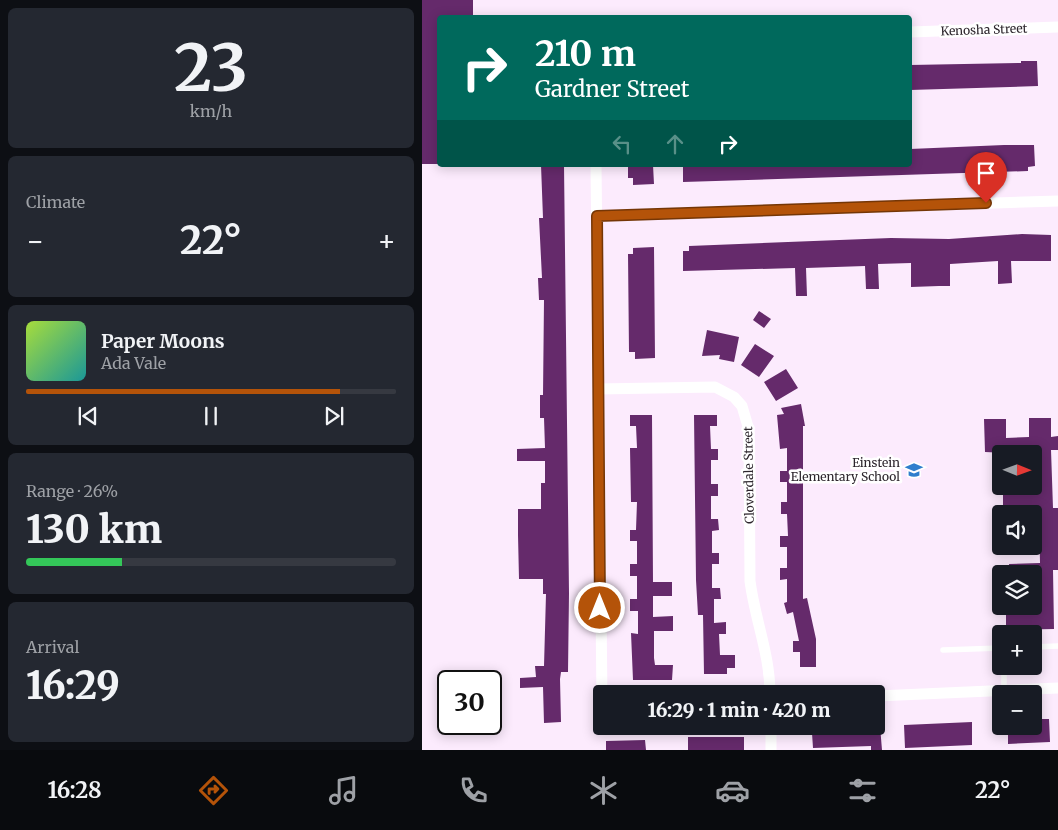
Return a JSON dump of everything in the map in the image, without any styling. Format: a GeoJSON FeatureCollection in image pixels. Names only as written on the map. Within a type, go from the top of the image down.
{"type":"FeatureCollection","features":[{"type":"Feature","properties":{"kind":"street","name":"Kenosha Street"},"geometry":{"type":"LineString","coordinates":[[912,32],[1058,28]]}},
{"type":"Feature","properties":{"kind":"street"},"geometry":{"type":"LineString","coordinates":[[596,167],[602,685]]}},
{"type":"Feature","properties":{"kind":"street"},"geometry":{"type":"LineString","coordinates":[[597,216],[1058,201]]}},
{"type":"Feature","properties":{"kind":"street","name":"Cloverdale Street"},"geometry":{"type":"LineString","coordinates":[[598,389],[715,388],[734,397],[742,406],[749,430],[750,581],[753,602],[768,658],[770,685]]}},
{"type":"Feature","properties":{"kind":"street"},"geometry":{"type":"LineString","coordinates":[[1042,689],[1058,688]]}},
{"type":"Feature","properties":{"kind":"street"},"geometry":{"type":"LineString","coordinates":[[885,696],[992,691]]}},
{"type":"Feature","properties":{"kind":"street"},"geometry":{"type":"LineString","coordinates":[[771,735],[771,750]]}},
{"type":"Feature","properties":{"kind":"lane"},"geometry":{"type":"LineString","coordinates":[[1042,647],[1058,646]]}},
{"type":"Feature","properties":{"kind":"lane"},"geometry":{"type":"LineString","coordinates":[[943,650],[992,648]]}},
{"type":"Feature","properties":{"kind":"building"},"geometry":{"type":"Polygon","coordinates":[[[422,0],[473,0],[473,15],[437,15],[437,164],[422,164],[422,0]]]}},
{"type":"Feature","properties":{"kind":"building"},"geometry":{"type":"Polygon","coordinates":[[[1021,61],[1037,61],[1038,86],[912,90],[912,65],[1021,63],[1021,61]]]}},
{"type":"Feature","properties":{"kind":"building"},"geometry":{"type":"Polygon","coordinates":[[[1034,145],[1035,166],[1028,167],[1028,171],[683,182],[683,167],[912,167],[912,149],[1034,145]]]}},
{"type":"Feature","properties":{"kind":"building"},"geometry":{"type":"Polygon","coordinates":[[[541,167],[564,167],[569,593],[568,672],[561,672],[560,679],[561,722],[544,723],[543,687],[520,688],[520,678],[536,677],[535,666],[544,666],[546,594],[543,594],[543,579],[519,579],[518,509],[541,509],[541,483],[545,483],[545,461],[517,461],[517,449],[545,448],[544,418],[540,418],[540,395],[543,395],[544,300],[539,300],[538,278],[542,278],[539,218],[543,218],[541,167]]]}},
{"type":"Feature","properties":{"kind":"building"},"geometry":{"type":"Polygon","coordinates":[[[628,167],[653,167],[654,184],[633,185],[633,178],[628,178],[628,167]]]}},
{"type":"Feature","properties":{"kind":"building"},"geometry":{"type":"Polygon","coordinates":[[[1022,234],[1051,235],[1051,261],[1011,261],[1012,283],[998,284],[998,261],[950,264],[950,286],[911,287],[911,263],[878,264],[879,289],[866,289],[865,266],[806,268],[807,296],[796,296],[795,268],[683,271],[683,251],[689,251],[689,246],[891,238],[949,239],[1022,234]]]}},
{"type":"Feature","properties":{"kind":"building"},"geometry":{"type":"Polygon","coordinates":[[[654,247],[655,358],[635,359],[635,352],[629,352],[628,254],[633,254],[633,248],[654,247]]]}},
{"type":"Feature","properties":{"kind":"building"},"geometry":{"type":"Polygon","coordinates":[[[759,311],[771,319],[764,328],[753,320],[759,311]]]}},
{"type":"Feature","properties":{"kind":"building"},"geometry":{"type":"Polygon","coordinates":[[[707,330],[739,337],[734,362],[719,359],[720,355],[702,356],[707,330]]]}},
{"type":"Feature","properties":{"kind":"building"},"geometry":{"type":"Polygon","coordinates":[[[755,344],[774,356],[759,377],[741,365],[755,344]]]}},
{"type":"Feature","properties":{"kind":"building"},"geometry":{"type":"Polygon","coordinates":[[[786,369],[798,388],[776,401],[764,382],[786,369]]]}},
{"type":"Feature","properties":{"kind":"building"},"geometry":{"type":"Polygon","coordinates":[[[801,404],[805,426],[803,426],[803,599],[807,598],[816,639],[816,667],[800,667],[800,652],[793,652],[793,641],[799,641],[793,612],[787,614],[784,603],[787,602],[787,579],[780,580],[780,568],[787,568],[787,547],[780,547],[780,536],[788,536],[787,514],[781,514],[781,502],[787,502],[787,482],[780,482],[780,471],[787,471],[787,448],[780,449],[777,415],[784,414],[781,408],[801,404]]]}},
{"type":"Feature","properties":{"kind":"building"},"geometry":{"type":"Polygon","coordinates":[[[630,415],[652,415],[653,582],[672,582],[672,596],[653,596],[653,617],[673,616],[673,631],[654,631],[654,658],[655,665],[673,665],[672,680],[633,680],[631,633],[638,634],[638,611],[630,611],[630,599],[637,599],[637,576],[630,576],[630,564],[637,564],[637,541],[630,541],[630,530],[636,530],[637,502],[631,502],[630,448],[637,448],[636,426],[630,426],[630,415]]]}},
{"type":"Feature","properties":{"kind":"building"},"geometry":{"type":"Polygon","coordinates":[[[694,415],[717,415],[717,426],[710,426],[711,449],[718,449],[718,460],[711,460],[711,484],[718,484],[718,496],[711,496],[711,519],[718,519],[719,530],[712,531],[712,553],[719,553],[719,564],[712,564],[712,588],[720,588],[721,599],[714,599],[714,623],[726,622],[726,634],[719,634],[720,655],[735,655],[735,668],[727,668],[727,674],[704,674],[703,615],[698,615],[696,580],[694,415]]]}},
{"type":"Feature","properties":{"kind":"building"},"geometry":{"type":"Polygon","coordinates":[[[1029,418],[1051,418],[1051,437],[1058,436],[1058,450],[1051,450],[1053,508],[1058,508],[1058,570],[1053,570],[1054,629],[1042,629],[1042,625],[1006,625],[1006,615],[1042,615],[1042,565],[1009,564],[1040,563],[1040,555],[1042,555],[1042,505],[1003,505],[1003,495],[1042,495],[1042,445],[992,445],[992,452],[985,452],[984,419],[1006,419],[1006,438],[1029,437],[1029,418]]]}},
{"type":"Feature","properties":{"kind":"building"},"geometry":{"type":"Polygon","coordinates":[[[1042,719],[1049,719],[1050,742],[1008,744],[1008,735],[1042,735],[1042,719]]]}},
{"type":"Feature","properties":{"kind":"building"},"geometry":{"type":"Polygon","coordinates":[[[972,722],[972,745],[905,748],[904,725],[972,722]]]}},
{"type":"Feature","properties":{"kind":"building"},"geometry":{"type":"Polygon","coordinates":[[[812,735],[881,735],[882,750],[871,750],[871,746],[813,748],[812,735]]]}},
{"type":"Feature","properties":{"kind":"building"},"geometry":{"type":"Polygon","coordinates":[[[688,737],[744,737],[744,750],[688,750],[688,737]]]}},
{"type":"Feature","properties":{"kind":"building"},"geometry":{"type":"Polygon","coordinates":[[[645,740],[646,750],[606,750],[606,741],[645,740]]]}},
{"type":"Feature","properties":{"kind":"place","name":"Einstein Elementary School"},"geometry":{"type":"Point","coordinates":[914,470]}},
{"type":"Feature","properties":{"kind":"route"},"geometry":{"type":"LineString","coordinates":[[600,608],[597,216],[986,203]]}}]}
